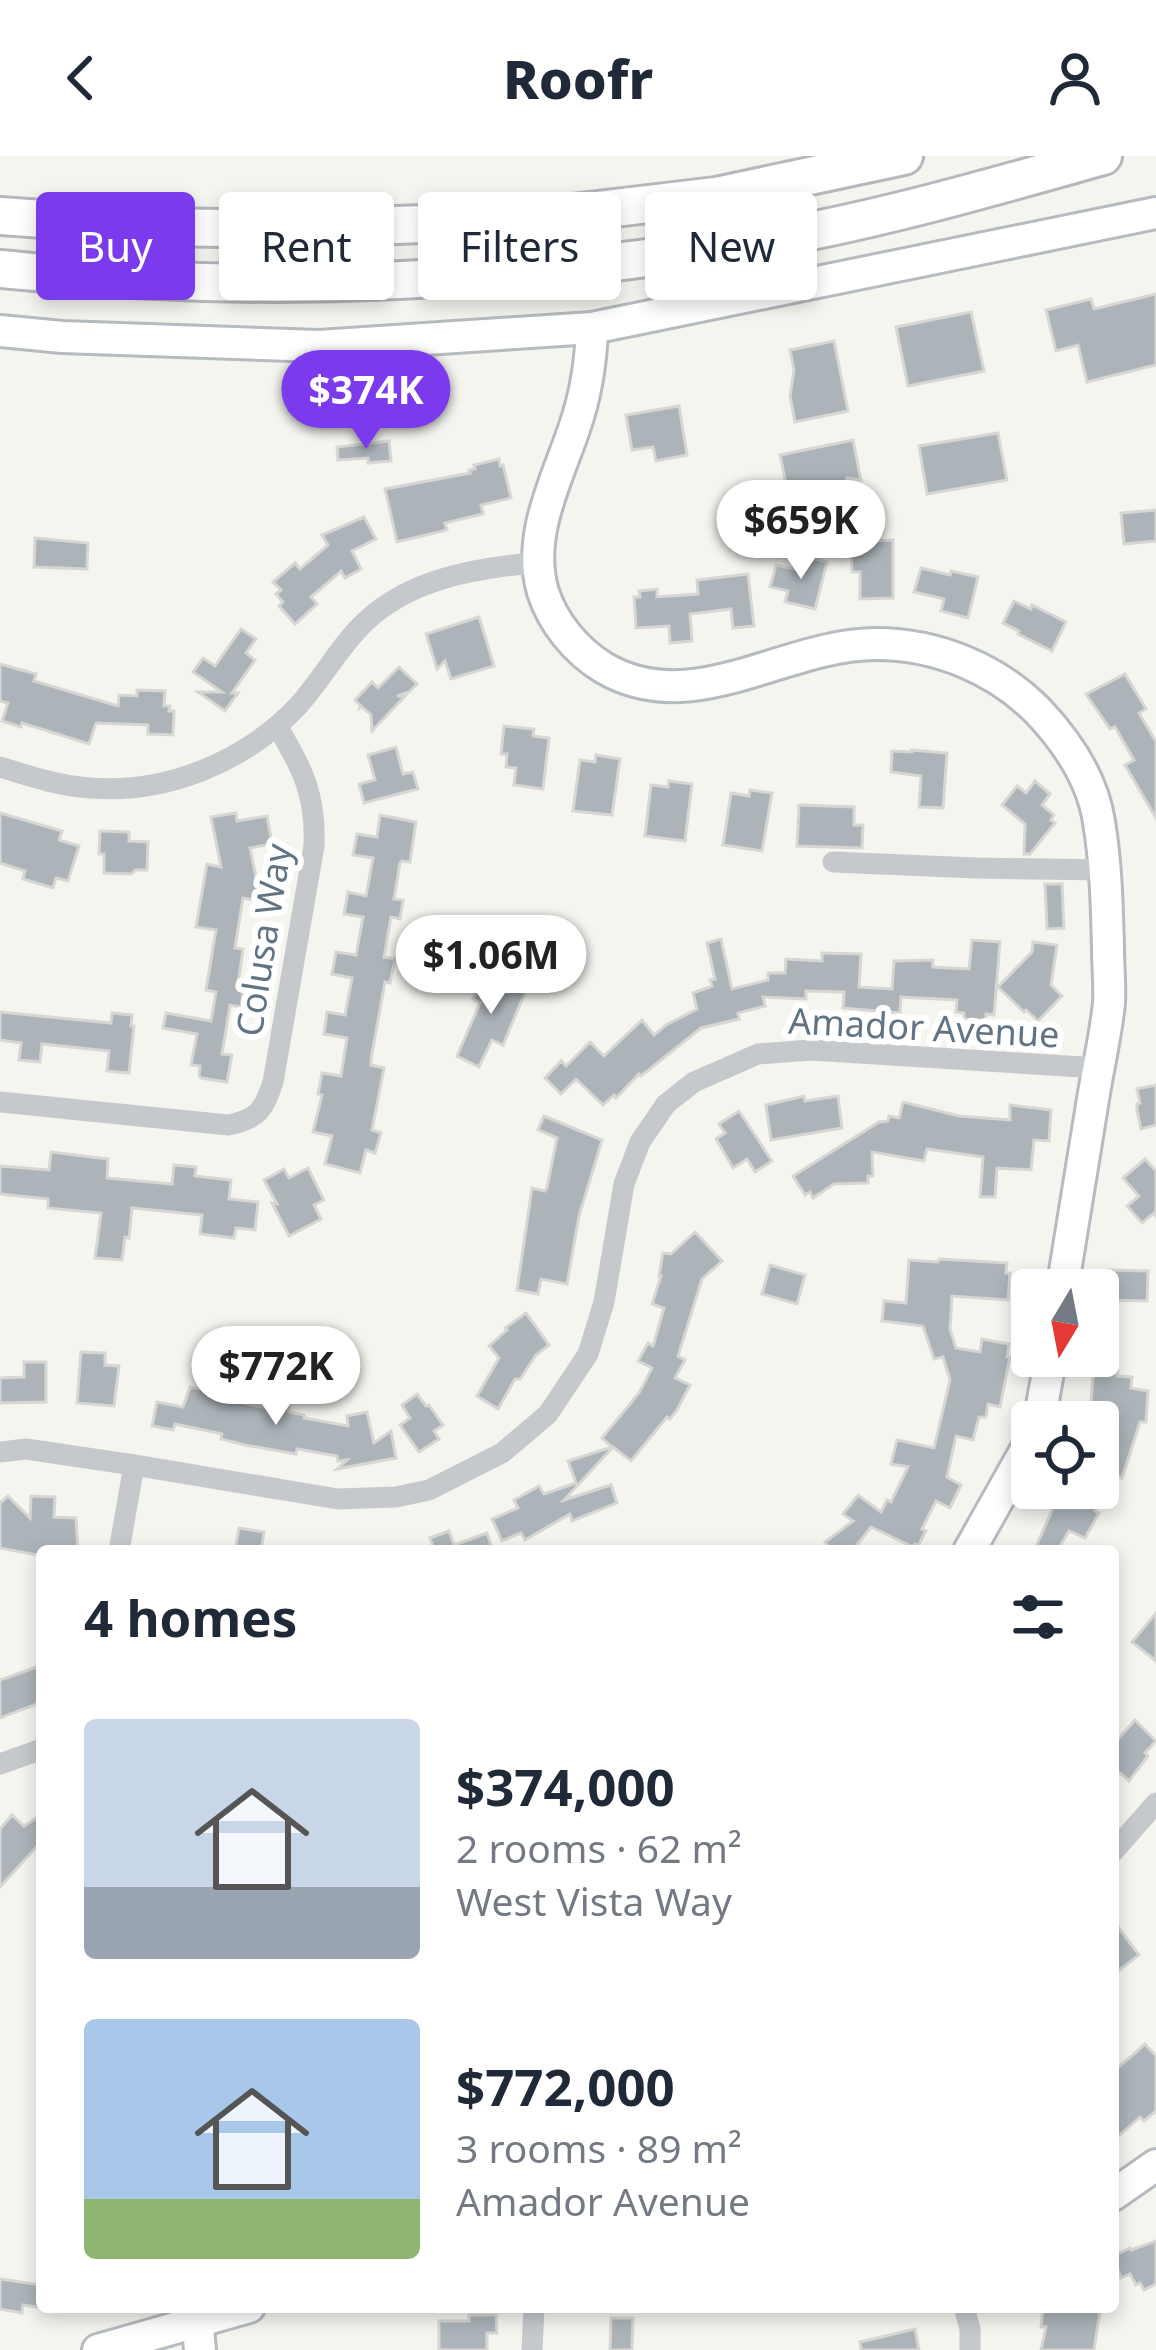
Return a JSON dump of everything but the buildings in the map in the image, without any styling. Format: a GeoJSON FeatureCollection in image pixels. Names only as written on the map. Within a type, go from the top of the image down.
{"type":"FeatureCollection","features":[{"type":"Feature","properties":{"kind":"highway"},"geometry":{"type":"LineString","coordinates":[[0,216],[289,230],[504,221],[716,196],[904,156]]}},
{"type":"Feature","properties":{"kind":"highway"},"geometry":{"type":"LineString","coordinates":[[0,269],[234,283],[534,271],[671,255],[805,232],[1102,156]]}},
{"type":"Feature","properties":{"kind":"street"},"geometry":{"type":"LineString","coordinates":[[0,331],[62,338],[319,346],[592,328],[1156,213]]}},
{"type":"Feature","properties":{"kind":"street"},"geometry":{"type":"LineString","coordinates":[[592,328],[587,379],[544,512],[538,562],[556,620],[590,659],[622,678],[658,687],[697,687],[813,653],[862,645],[932,651],[975,665],[1028,701],[1070,749],[1086,780],[1099,818],[1109,1002],[1065,1269]]}},
{"type":"Feature","properties":{"kind":"street"},"geometry":{"type":"LineString","coordinates":[[0,767],[51,783],[124,789],[169,782],[214,766],[277,726],[367,620],[398,598],[449,576],[538,562]]}},
{"type":"Feature","properties":{"kind":"street","name":"Colusa Way"},"geometry":{"type":"LineString","coordinates":[[0,1102],[229,1125],[246,1122],[265,1107],[315,820],[302,766],[277,726]]}},
{"type":"Feature","properties":{"kind":"street"},"geometry":{"type":"LineString","coordinates":[[833,862],[1104,870]]}},
{"type":"Feature","properties":{"kind":"street","name":"Amador Avenue"},"geometry":{"type":"LineString","coordinates":[[0,1452],[26,1449],[338,1499],[396,1497],[429,1490],[502,1453],[548,1414],[588,1354],[604,1302],[624,1184],[640,1142],[666,1104],[694,1082],[758,1054],[811,1050],[1098,1068]]}},
{"type":"Feature","properties":{"kind":"street"},"geometry":{"type":"LineString","coordinates":[[119,1545],[134,1465]]}},
{"type":"Feature","properties":{"kind":"street"},"geometry":{"type":"LineString","coordinates":[[973,1545],[1011,1476]]}},
{"type":"Feature","properties":{"kind":"street"},"geometry":{"type":"LineString","coordinates":[[0,1764],[36,1751]]}},
{"type":"Feature","properties":{"kind":"street"},"geometry":{"type":"LineString","coordinates":[[1119,1845],[1156,1803]]}},
{"type":"Feature","properties":{"kind":"street"},"geometry":{"type":"LineString","coordinates":[[1119,2191],[1156,2165]]}},
{"type":"Feature","properties":{"kind":"street"},"geometry":{"type":"LineString","coordinates":[[98,2350],[233,2313]]}},
{"type":"Feature","properties":{"kind":"street"},"geometry":{"type":"LineString","coordinates":[[532,2350],[534,2313]]}},
{"type":"Feature","properties":{"kind":"street"},"geometry":{"type":"LineString","coordinates":[[966,2313],[970,2350]]}}]}
